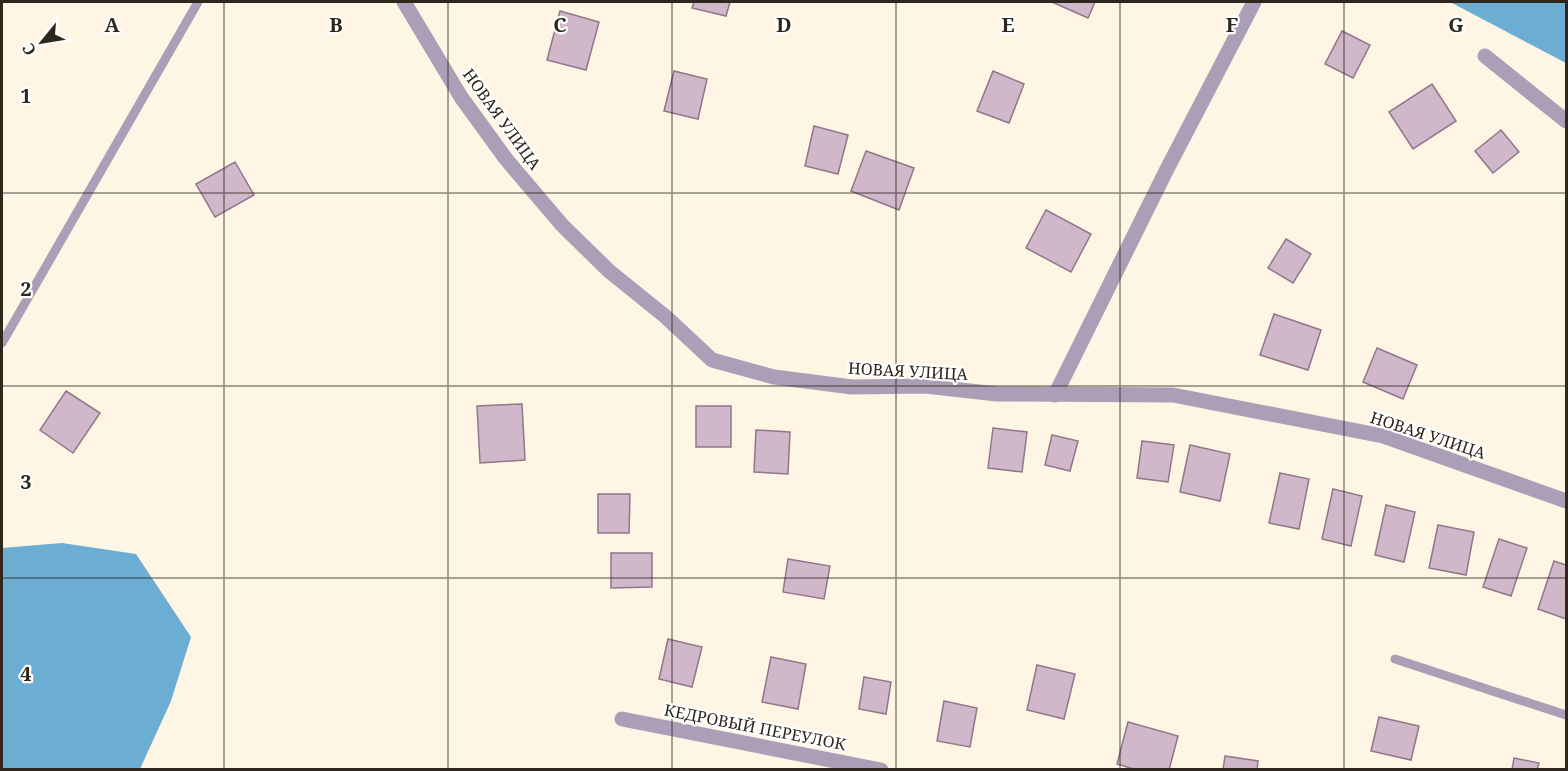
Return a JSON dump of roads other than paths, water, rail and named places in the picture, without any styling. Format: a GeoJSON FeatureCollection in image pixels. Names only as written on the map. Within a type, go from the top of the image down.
{"type":"FeatureCollection","features":[{"type":"Feature","properties":{"kind":"street","name":"НОВАЯ УЛИЦА"},"geometry":{"type":"LineString","coordinates":[[404,2],[461,97],[506,159],[562,225],[609,271],[666,317],[712,360],[774,378],[852,387],[925,386],[997,394],[1173,395],[1383,436],[1566,501]]}},
{"type":"Feature","properties":{"kind":"street"},"geometry":{"type":"LineString","coordinates":[[1055,394],[1254,2]]}},
{"type":"Feature","properties":{"kind":"street"},"geometry":{"type":"LineString","coordinates":[[1485,56],[1566,121]]}},
{"type":"Feature","properties":{"kind":"street","name":"КЕДРОВЫЙ ПЕРЕУЛОК"},"geometry":{"type":"LineString","coordinates":[[622,719],[881,770]]}},
{"type":"Feature","properties":{"kind":"lane"},"geometry":{"type":"LineString","coordinates":[[2,343],[198,2]]}},
{"type":"Feature","properties":{"kind":"lane"},"geometry":{"type":"LineString","coordinates":[[1395,659],[1566,715]]}},
{"type":"Feature","properties":{"kind":"water"},"geometry":{"type":"Polygon","coordinates":[[[1450,2],[1566,2],[1566,63],[1450,2]]]}},
{"type":"Feature","properties":{"kind":"water"},"geometry":{"type":"Polygon","coordinates":[[[62,543],[136,554],[191,637],[171,701],[140,769],[2,769],[2,548],[62,543]]]}}]}
